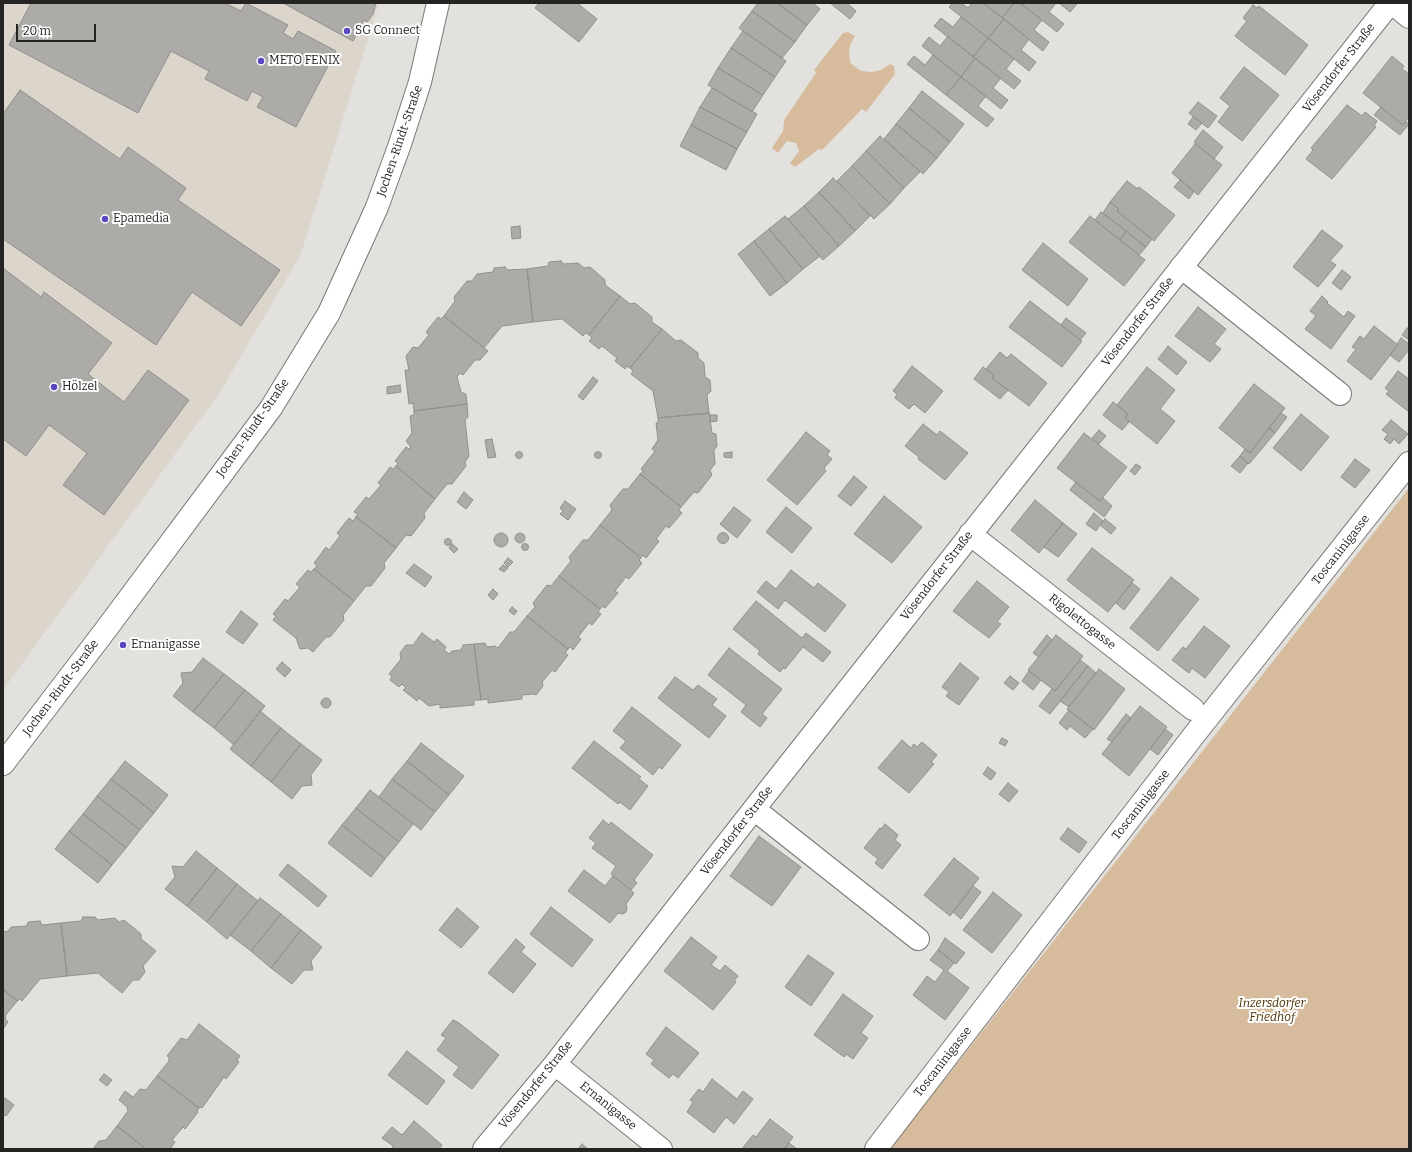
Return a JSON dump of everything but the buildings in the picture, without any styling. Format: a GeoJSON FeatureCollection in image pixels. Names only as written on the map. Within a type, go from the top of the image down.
{"type":"FeatureCollection","features":[{"type":"Feature","properties":{"kind":"street","name":"Jochen-Rindt-Straße"},"geometry":{"type":"LineString","coordinates":[[3,764],[104,632],[271,408],[329,313],[377,207],[400,144],[420,82],[438,3]]}},
{"type":"Feature","properties":{"kind":"street"},"geometry":{"type":"LineString","coordinates":[[1391,3],[1409,17]]}},
{"type":"Feature","properties":{"kind":"street","name":"Vösendorfer Straße"},"geometry":{"type":"LineString","coordinates":[[484,1149],[555,1064],[970,534],[1391,3]]}},
{"type":"Feature","properties":{"kind":"street"},"geometry":{"type":"LineString","coordinates":[[1181,267],[1340,394]]}},
{"type":"Feature","properties":{"kind":"street","name":"Toscaninigasse"},"geometry":{"type":"LineString","coordinates":[[876,1149],[1194,735],[1409,463]]}},
{"type":"Feature","properties":{"kind":"street","name":"Rigolettogasse"},"geometry":{"type":"LineString","coordinates":[[970,534],[1193,709]]}},
{"type":"Feature","properties":{"kind":"street"},"geometry":{"type":"LineString","coordinates":[[754,809],[918,939]]}},
{"type":"Feature","properties":{"kind":"street","name":"Ernanigasse"},"geometry":{"type":"LineString","coordinates":[[555,1064],[661,1149]]}},
{"type":"Feature","properties":{"kind":"shaded area"},"geometry":{"type":"Polygon","coordinates":[[[3,3],[379,3],[301,254],[219,394],[3,690],[3,3]]]}},
{"type":"Feature","properties":{"kind":"green space"},"geometry":{"type":"Polygon","coordinates":[[[848,32],[855,36],[850,45],[849,54],[850,62],[853,65],[861,71],[872,72],[881,70],[890,64],[894,66],[895,74],[866,112],[862,109],[822,150],[819,149],[795,167],[790,163],[799,151],[796,143],[787,141],[778,153],[772,148],[783,131],[784,120],[816,73],[814,70],[843,33],[848,32]]]}},
{"type":"Feature","properties":{"kind":"green space","name":"Inzersdorfer Friedhof"},"geometry":{"type":"Polygon","coordinates":[[[1409,488],[1409,1149],[890,1149],[1409,488]]]}},
{"type":"Feature","properties":{"kind":"place","name":"SG Connect"},"geometry":{"type":"Point","coordinates":[347,31]}},
{"type":"Feature","properties":{"kind":"place","name":"METO FENIX"},"geometry":{"type":"Point","coordinates":[261,61]}},
{"type":"Feature","properties":{"kind":"place","name":"Epamedia"},"geometry":{"type":"Point","coordinates":[105,219]}},
{"type":"Feature","properties":{"kind":"place","name":"Hölzel"},"geometry":{"type":"Point","coordinates":[54,387]}},
{"type":"Feature","properties":{"kind":"place","name":"Ernanigasse"},"geometry":{"type":"Point","coordinates":[123,645]}}]}
